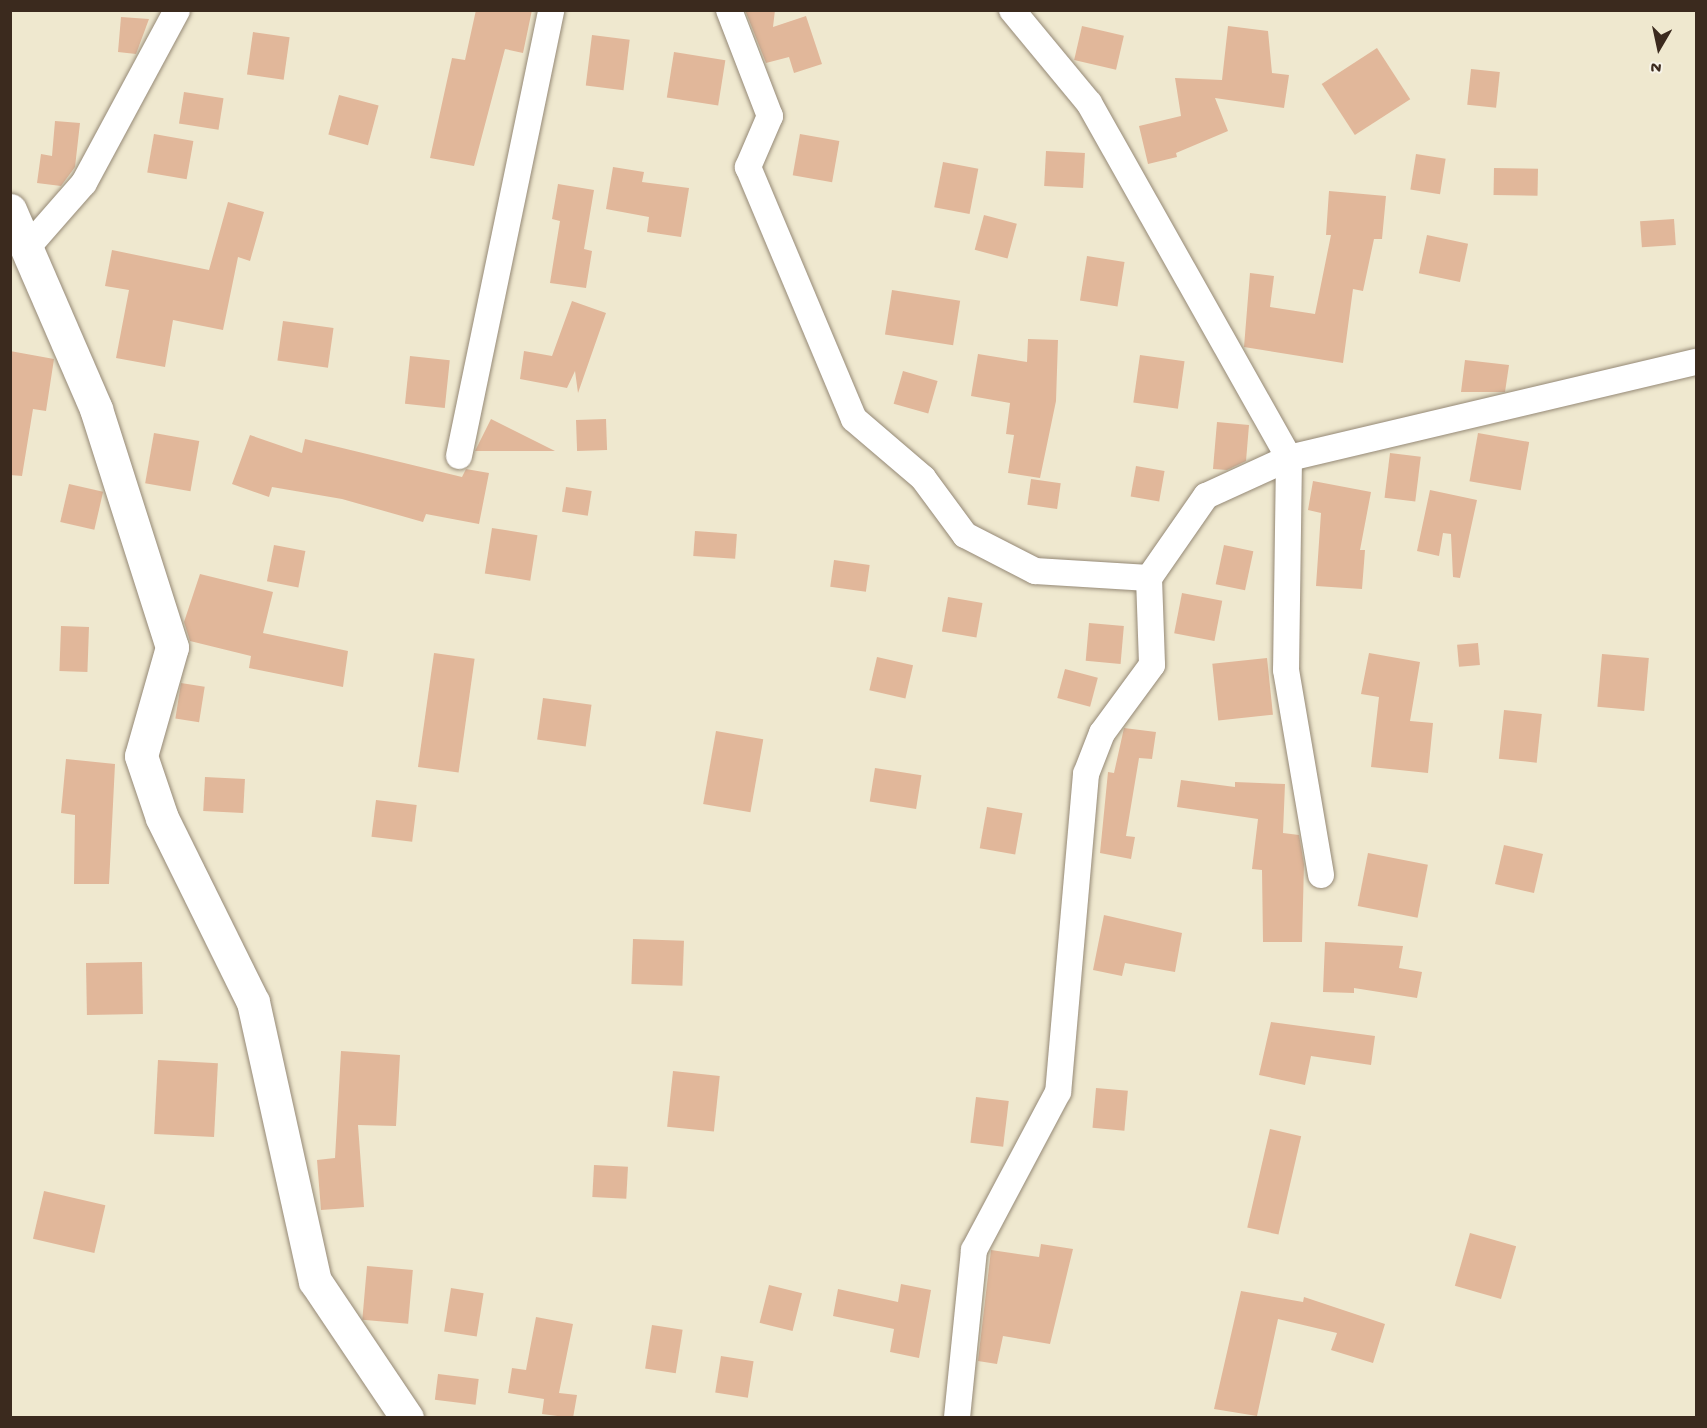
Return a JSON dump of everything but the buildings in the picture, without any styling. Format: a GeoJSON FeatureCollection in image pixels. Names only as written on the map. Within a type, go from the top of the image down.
{"type":"FeatureCollection","features":[{"type":"Feature","properties":{"kind":"main road"},"geometry":{"type":"LineString","coordinates":[[10,210],[96,409],[172,647],[141,756],[162,818],[253,1002],[315,1281],[407,1418]]}},
{"type":"Feature","properties":{"kind":"street"},"geometry":{"type":"LineString","coordinates":[[27,248],[84,183],[177,10]]}},
{"type":"Feature","properties":{"kind":"street"},"geometry":{"type":"LineString","coordinates":[[459,456],[551,10]]}},
{"type":"Feature","properties":{"kind":"street"},"geometry":{"type":"LineString","coordinates":[[729,10],[770,116],[748,167],[854,419],[922,478],[965,536],[1035,571],[1149,578]]}},
{"type":"Feature","properties":{"kind":"street"},"geometry":{"type":"LineString","coordinates":[[1012,10],[1089,103],[1288,458],[1286,670],[1321,874]]}},
{"type":"Feature","properties":{"kind":"street"},"geometry":{"type":"LineString","coordinates":[[957,1418],[974,1250],[1058,1092],[1086,774],[1102,733],[1152,664],[1149,578],[1206,496],[1288,458],[1696,362]]}}]}
